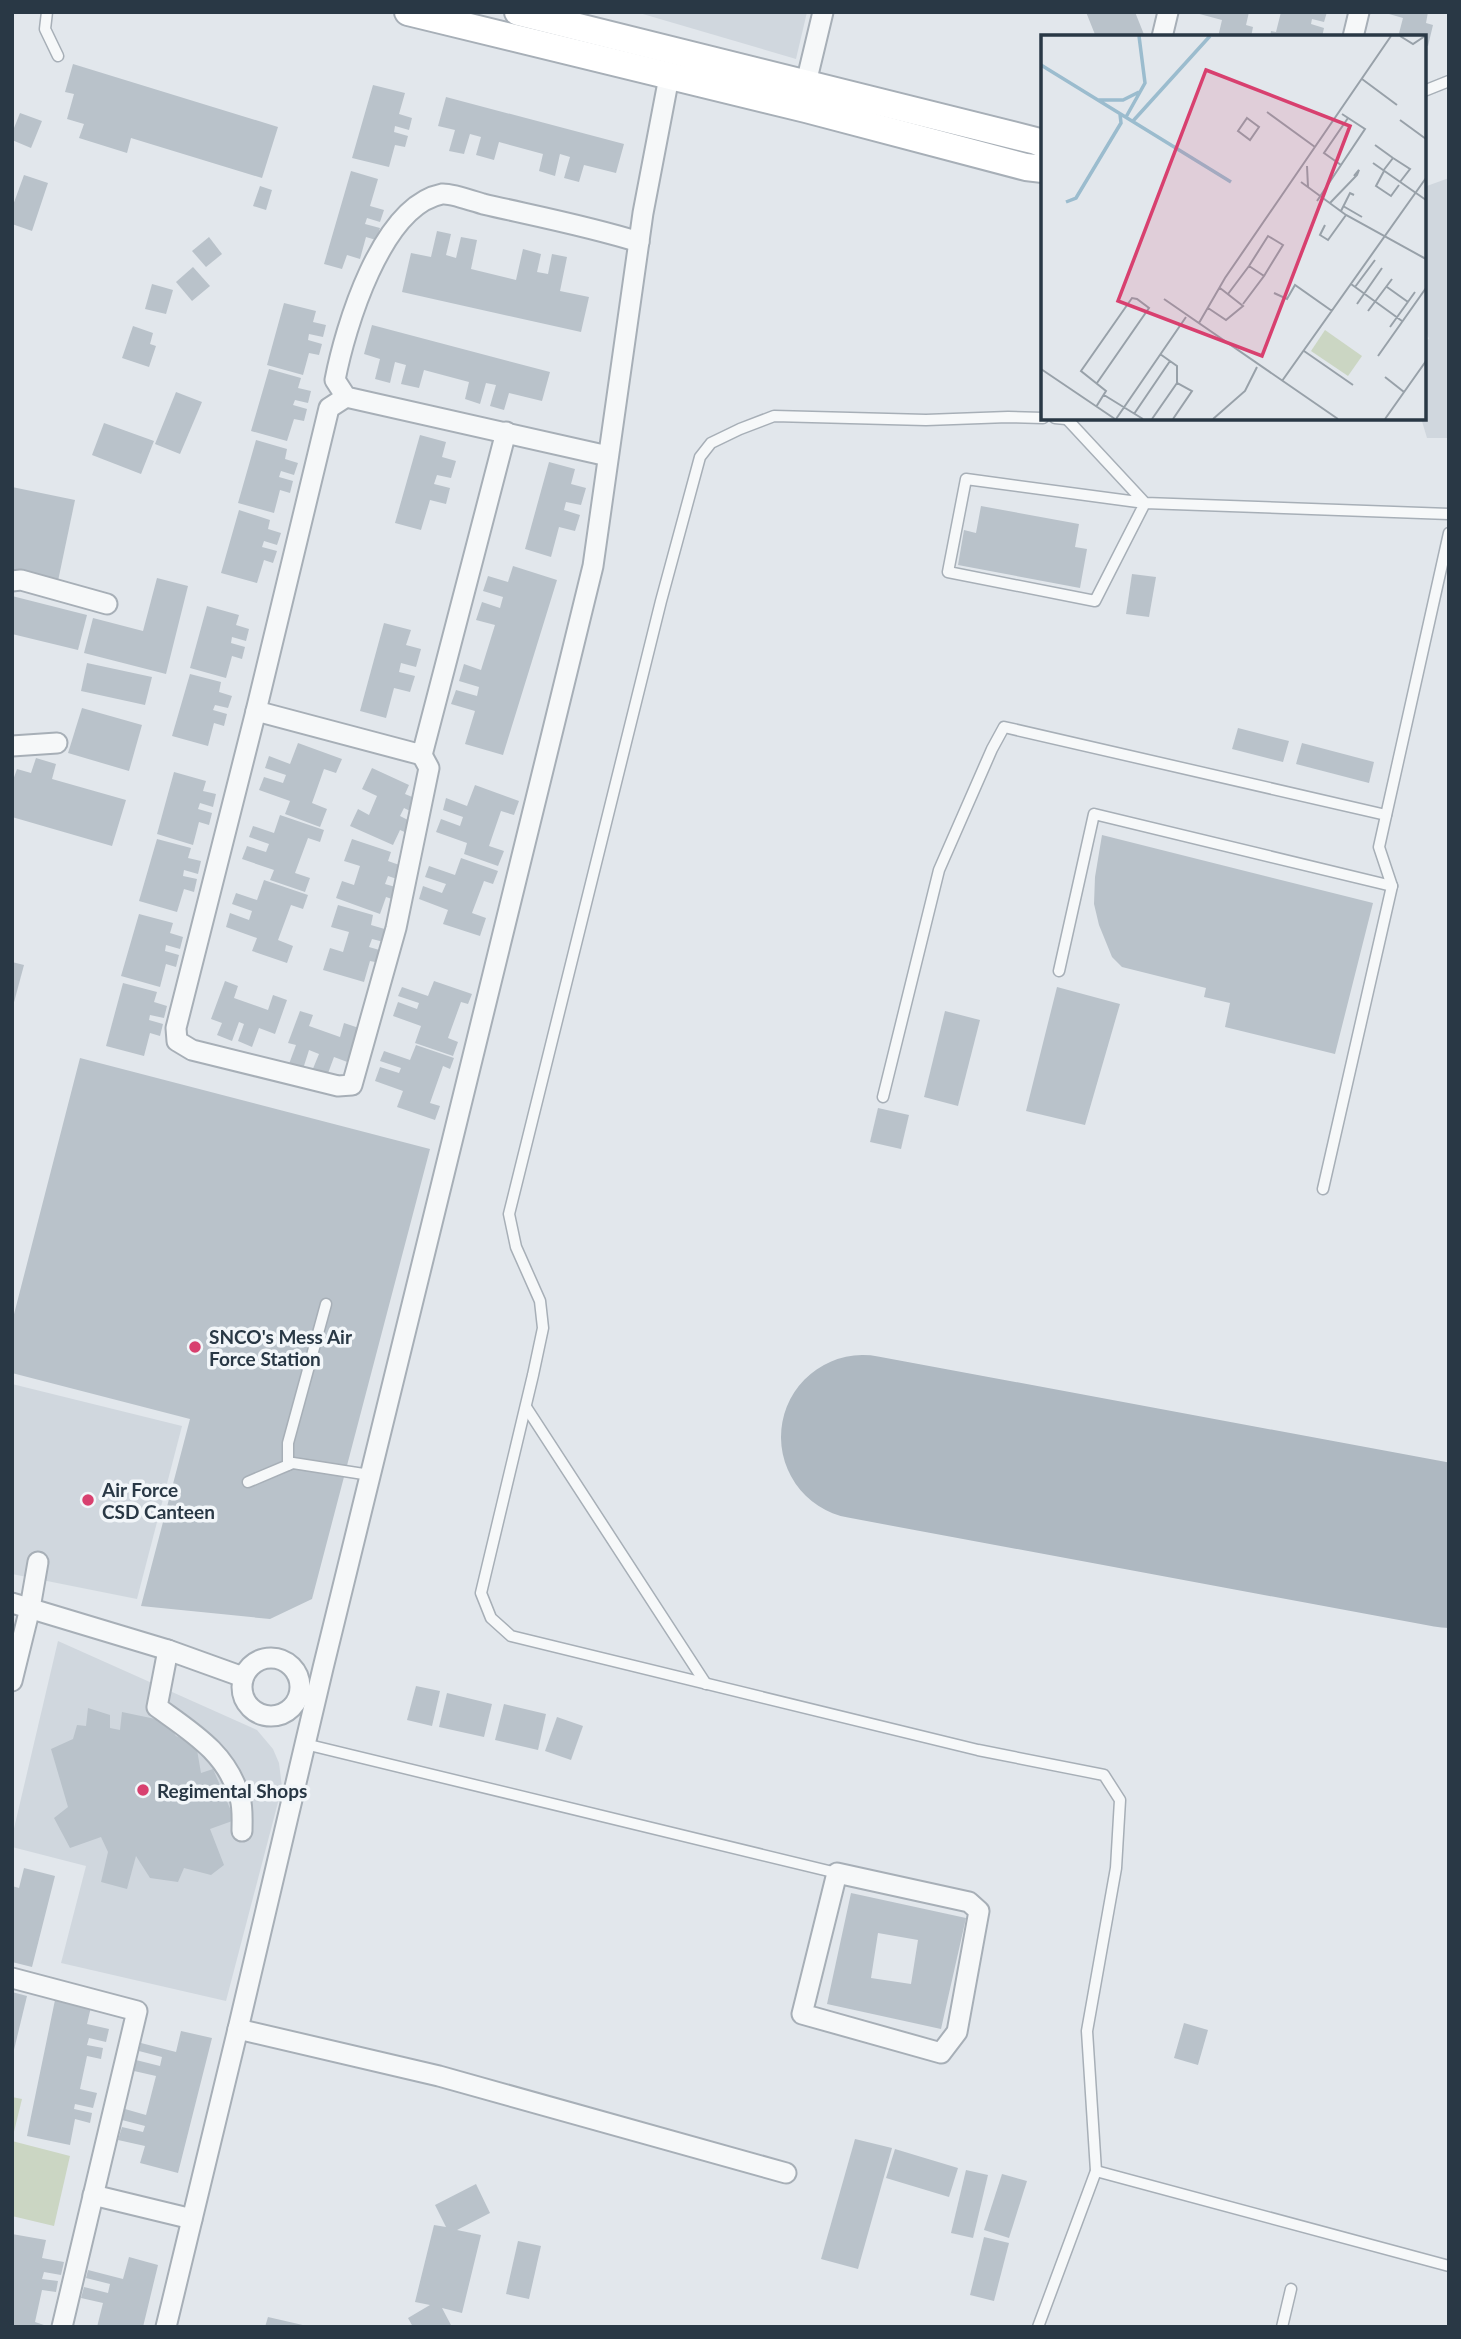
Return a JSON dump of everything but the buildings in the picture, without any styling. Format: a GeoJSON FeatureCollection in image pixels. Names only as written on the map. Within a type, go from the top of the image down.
{"type":"FeatureCollection","features":[{"type":"Feature","properties":{"kind":"main road"},"geometry":{"type":"LineString","coordinates":[[408,12],[1041,169]]}},
{"type":"Feature","properties":{"kind":"main road"},"geometry":{"type":"LineString","coordinates":[[518,12],[1041,143]]}},
{"type":"Feature","properties":{"kind":"street"},"geometry":{"type":"LineString","coordinates":[[806,83],[823,12]]}},
{"type":"Feature","properties":{"kind":"street"},"geometry":{"type":"LineString","coordinates":[[1162,35],[1168,12]]}},
{"type":"Feature","properties":{"kind":"street"},"geometry":{"type":"LineString","coordinates":[[1353,35],[1359,12]]}},
{"type":"Feature","properties":{"kind":"street"},"geometry":{"type":"LineString","coordinates":[[166,2327],[325,1658],[593,566],[639,242],[669,77]]}},
{"type":"Feature","properties":{"kind":"street"},"geometry":{"type":"LineString","coordinates":[[608,456],[346,397],[335,380],[341,350],[362,287],[395,227],[411,209],[443,194],[639,242]]}},
{"type":"Feature","properties":{"kind":"street"},"geometry":{"type":"LineString","coordinates":[[346,397],[329,408],[176,1028],[177,1041],[192,1050],[338,1086],[352,1085],[396,928],[429,768],[422,755],[506,432]]}},
{"type":"Feature","properties":{"kind":"street"},"geometry":{"type":"LineString","coordinates":[[12,581],[21,580],[107,604]]}},
{"type":"Feature","properties":{"kind":"street"},"geometry":{"type":"LineString","coordinates":[[256,711],[422,755]]}},
{"type":"Feature","properties":{"kind":"street"},"geometry":{"type":"LineString","coordinates":[[12,746],[57,743]]}},
{"type":"Feature","properties":{"kind":"street"},"geometry":{"type":"LineString","coordinates":[[12,1681],[21,1606],[38,1562]]}},
{"type":"Feature","properties":{"kind":"street"},"geometry":{"type":"LineString","coordinates":[[21,1606],[168,1650],[243,1677]]}},
{"type":"Feature","properties":{"kind":"street"},"geometry":{"type":"LineString","coordinates":[[168,1650],[157,1707],[207,1743],[229,1769],[241,1800],[242,1831]]}},
{"type":"Feature","properties":{"kind":"street"},"geometry":{"type":"LineString","coordinates":[[303,1750],[303,1723],[296,1703],[300,1695],[300,1684],[292,1667],[275,1658],[265,1658],[255,1662],[243,1677],[241,1686],[245,1702],[258,1714],[274,1716],[290,1710],[296,1703],[310,1689],[325,1658]]}},
{"type":"Feature","properties":{"kind":"street"},"geometry":{"type":"LineString","coordinates":[[837,1873],[969,1902],[979,1911],[957,2032],[941,2053],[802,2014],[837,1873]]}},
{"type":"Feature","properties":{"kind":"street"},"geometry":{"type":"LineString","coordinates":[[12,1978],[137,2011],[62,2327]]}},
{"type":"Feature","properties":{"kind":"street"},"geometry":{"type":"LineString","coordinates":[[238,2029],[439,2076],[786,2173]]}},
{"type":"Feature","properties":{"kind":"street"},"geometry":{"type":"LineString","coordinates":[[93,2195],[191,2219]]}},
{"type":"Feature","properties":{"kind":"lane"},"geometry":{"type":"LineString","coordinates":[[47,12],[46,29],[58,56]]}},
{"type":"Feature","properties":{"kind":"lane"},"geometry":{"type":"LineString","coordinates":[[1426,90],[1449,81]]}},
{"type":"Feature","properties":{"kind":"lane"},"geometry":{"type":"LineString","coordinates":[[1038,2327],[1096,2171],[1087,2031],[1116,1868],[1120,1800],[1104,1775],[978,1750],[511,1636],[491,1618],[481,1592],[543,1328],[540,1301],[516,1247],[509,1214],[661,601],[700,457],[711,443],[774,416],[926,420],[1041,418]]}},
{"type":"Feature","properties":{"kind":"lane"},"geometry":{"type":"LineString","coordinates":[[1068,420],[1145,503]]}},
{"type":"Feature","properties":{"kind":"lane"},"geometry":{"type":"LineString","coordinates":[[1145,503],[1095,601],[948,572],[966,479],[1145,503],[1449,514]]}},
{"type":"Feature","properties":{"kind":"lane"},"geometry":{"type":"LineString","coordinates":[[1323,1189],[1392,886],[1379,847],[1449,533]]}},
{"type":"Feature","properties":{"kind":"lane"},"geometry":{"type":"LineString","coordinates":[[883,1097],[939,870],[1004,727],[1386,815]]}},
{"type":"Feature","properties":{"kind":"lane"},"geometry":{"type":"LineString","coordinates":[[1059,971],[1094,814],[1392,886]]}},
{"type":"Feature","properties":{"kind":"lane"},"geometry":{"type":"LineString","coordinates":[[288,1465],[288,1443],[326,1304]]}},
{"type":"Feature","properties":{"kind":"lane"},"geometry":{"type":"LineString","coordinates":[[526,1407],[706,1684]]}},
{"type":"Feature","properties":{"kind":"lane"},"geometry":{"type":"LineString","coordinates":[[248,1482],[293,1463],[370,1475]]}},
{"type":"Feature","properties":{"kind":"lane"},"geometry":{"type":"LineString","coordinates":[[303,1750],[837,1873]]}},
{"type":"Feature","properties":{"kind":"lane"},"geometry":{"type":"LineString","coordinates":[[1096,2171],[1449,2266]]}},
{"type":"Feature","properties":{"kind":"lane"},"geometry":{"type":"LineString","coordinates":[[1282,2327],[1291,2289]]}},
{"type":"Feature","properties":{"kind":"shaded area"},"geometry":{"type":"Polygon","coordinates":[[[636,12],[807,12],[796,59],[636,12]]]}},
{"type":"Feature","properties":{"kind":"shaded area"},"geometry":{"type":"Polygon","coordinates":[[[1449,178],[1449,438],[1427,438],[1422,420],[1426,420],[1426,340],[1429,339],[1426,331],[1426,186],[1449,178]]]}},
{"type":"Feature","properties":{"kind":"shaded area","name":"Air Force CSD Canteen"},"geometry":{"type":"Polygon","coordinates":[[[12,1384],[182,1426],[137,1599],[12,1574],[12,1384]]]}},
{"type":"Feature","properties":{"kind":"shaded area"},"geometry":{"type":"Polygon","coordinates":[[[58,1641],[257,1730],[273,1749],[279,1763],[282,1787],[226,2001],[61,1963],[86,1866],[12,1847],[12,1837],[58,1641]]]}},
{"type":"Feature","properties":{"kind":"green space"},"geometry":{"type":"Polygon","coordinates":[[[12,2097],[22,2099],[12,2140],[12,2097]]]}},
{"type":"Feature","properties":{"kind":"green space"},"geometry":{"type":"Polygon","coordinates":[[[12,2141],[70,2156],[54,2226],[12,2216],[12,2141]]]}},
{"type":"Feature","properties":{"kind":"runway"},"geometry":{"type":"LineString","coordinates":[[863,1437],[1449,1546]]}},
{"type":"Feature","properties":{"kind":"place","name":"SNCO's Mess Air Force Station"},"geometry":{"type":"Point","coordinates":[195,1347]}},
{"type":"Feature","properties":{"kind":"place","name":"Air Force CSD Canteen"},"geometry":{"type":"Point","coordinates":[88,1500]}},
{"type":"Feature","properties":{"kind":"place","name":"Regimental Shops"},"geometry":{"type":"Point","coordinates":[143,1790]}}]}
